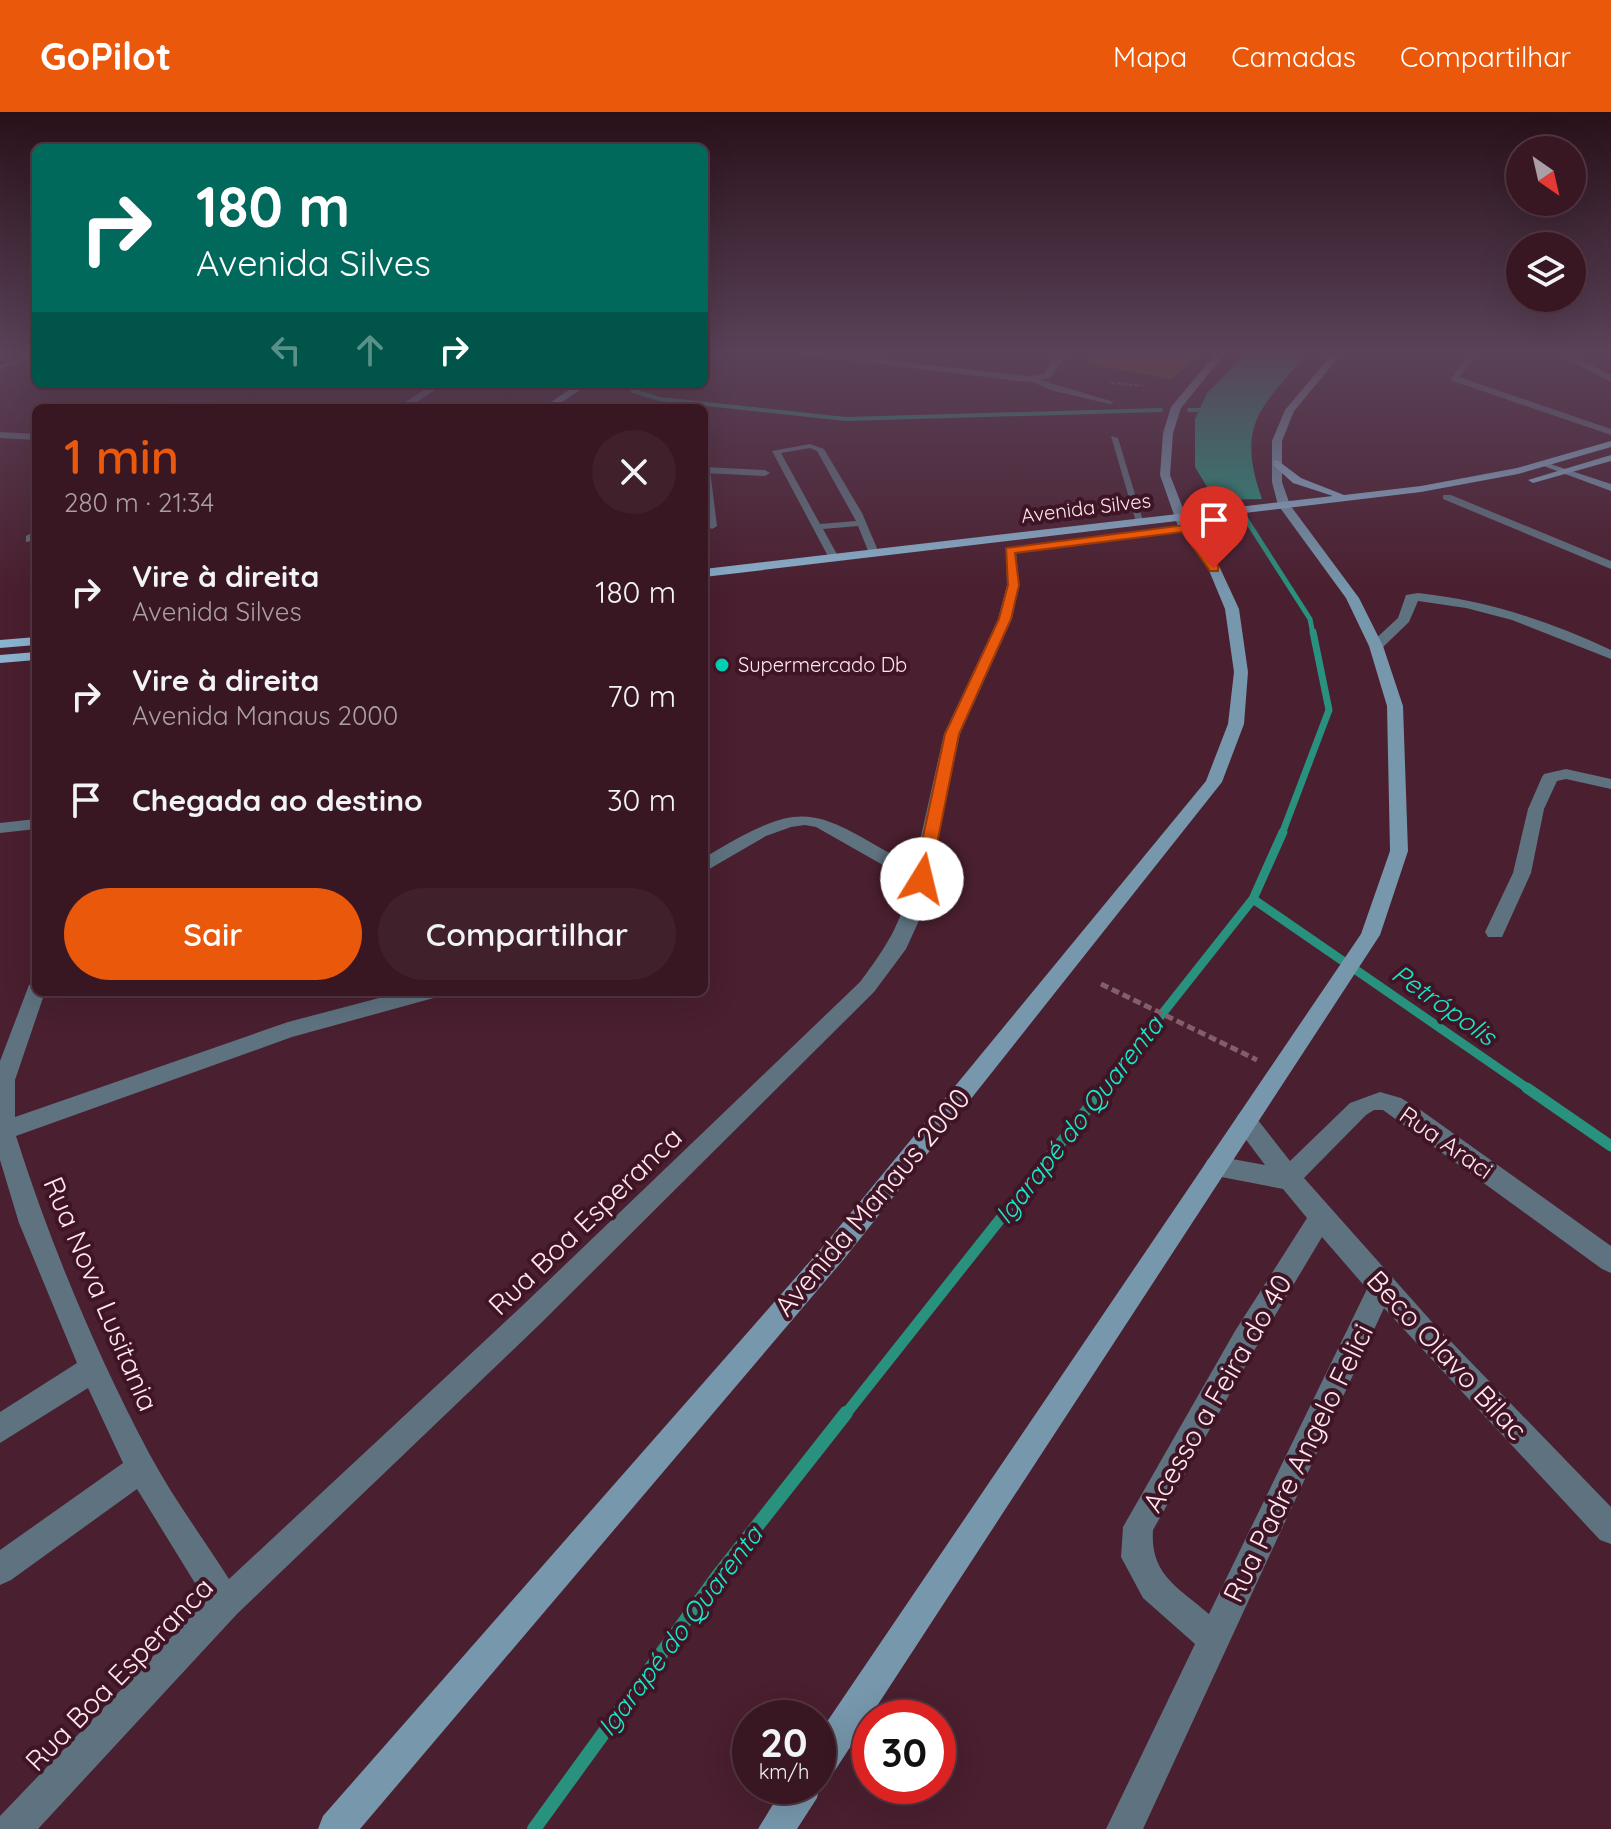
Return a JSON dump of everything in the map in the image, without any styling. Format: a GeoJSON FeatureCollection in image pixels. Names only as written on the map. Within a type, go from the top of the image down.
{"type":"FeatureCollection","features":[{"type":"Feature","properties":{"kind":"main road","name":"Avenida Silves"},"geometry":{"type":"LineString","coordinates":[[708,573],[1141,522],[1226,523],[1359,496],[1490,478],[1611,444]]}},
{"type":"Feature","properties":{"kind":"main road","name":"Avenida Silves"},"geometry":{"type":"LineString","coordinates":[[708,585],[1010,551],[1183,523],[1214,513],[1447,497],[1568,472],[1611,458]]}},
{"type":"Feature","properties":{"kind":"main road"},"geometry":{"type":"LineString","coordinates":[[1277,463],[1302,483],[1339,494],[1359,496]]}},
{"type":"Feature","properties":{"kind":"main road"},"geometry":{"type":"LineString","coordinates":[[0,644],[32,641]]}},
{"type":"Feature","properties":{"kind":"main road"},"geometry":{"type":"LineString","coordinates":[[0,659],[32,656]]}},
{"type":"Feature","properties":{"kind":"street","name":"Avenida Manaus 2000"},"geometry":{"type":"LineString","coordinates":[[336,1829],[835,1251],[1214,782],[1236,724],[1241,672],[1232,609],[1214,568],[1183,523],[1165,475],[1168,432]]}},
{"type":"Feature","properties":{"kind":"street"},"geometry":{"type":"LineString","coordinates":[[836,1739],[1370,935],[1399,851],[1395,706],[1376,646],[1352,598],[1282,510],[1277,482],[1277,441],[1281,432]]}},
{"type":"Feature","properties":{"kind":"street"},"geometry":{"type":"LineString","coordinates":[[0,435],[32,437]]}},
{"type":"Feature","properties":{"kind":"street"},"geometry":{"type":"LineString","coordinates":[[1545,463],[1611,488]]}},
{"type":"Feature","properties":{"kind":"street"},"geometry":{"type":"LineString","coordinates":[[708,470],[765,473]]}},
{"type":"Feature","properties":{"kind":"street"},"geometry":{"type":"LineString","coordinates":[[1447,497],[1611,565]]}},
{"type":"Feature","properties":{"kind":"street","name":"Rua Boa Esperanca"},"geometry":{"type":"LineString","coordinates":[[13,1829],[226,1603],[584,1264],[867,987],[899,944],[913,914],[952,734],[1005,619],[1013,585],[1010,551]]}},
{"type":"Feature","properties":{"kind":"street"},"geometry":{"type":"LineString","coordinates":[[1376,646],[1404,619],[1411,598],[1423,597],[1519,620],[1611,655]]}},
{"type":"Feature","properties":{"kind":"street"},"geometry":{"type":"LineString","coordinates":[[1495,932],[1522,873],[1536,809],[1550,777],[1566,774],[1611,784]]}},
{"type":"Feature","properties":{"kind":"street"},"geometry":{"type":"LineString","coordinates":[[708,864],[767,829],[806,818],[820,822],[922,879]]}},
{"type":"Feature","properties":{"kind":"street"},"geometry":{"type":"LineString","coordinates":[[0,828],[32,824]]}},
{"type":"Feature","properties":{"kind":"street","name":"Rua Nova Lusitania"},"geometry":{"type":"LineString","coordinates":[[34,996],[4,1080],[3,1131],[31,1223],[93,1369],[141,1468],[226,1603]]}},
{"type":"Feature","properties":{"kind":"street"},"geometry":{"type":"LineString","coordinates":[[3,1131],[288,1030],[415,996]]}},
{"type":"Feature","properties":{"kind":"street","name":"Rua Araci"},"geometry":{"type":"LineString","coordinates":[[1287,1179],[1358,1109],[1370,1100],[1379,1099],[1414,1118],[1611,1261]]}},
{"type":"Feature","properties":{"kind":"street","name":"Beco Olavo Bilac"},"geometry":{"type":"LineString","coordinates":[[1246,1122],[1287,1179],[1381,1287],[1611,1529]]}},
{"type":"Feature","properties":{"kind":"street"},"geometry":{"type":"LineString","coordinates":[[1216,1166],[1287,1179]]}},
{"type":"Feature","properties":{"kind":"street","name":"Acesso a Feira do 40"},"geometry":{"type":"LineString","coordinates":[[1214,1639],[1154,1587],[1136,1557],[1138,1527],[1245,1340],[1321,1217]]}},
{"type":"Feature","properties":{"kind":"street","name":"Rua Padre Angelo Felici"},"geometry":{"type":"LineString","coordinates":[[1124,1829],[1381,1287]]}},
{"type":"Feature","properties":{"kind":"street"},"geometry":{"type":"LineString","coordinates":[[0,1429],[93,1369]]}},
{"type":"Feature","properties":{"kind":"street"},"geometry":{"type":"LineString","coordinates":[[0,1569],[141,1468]]}},
{"type":"Feature","properties":{"kind":"street"},"geometry":{"type":"LineString","coordinates":[[776,1829],[793,1804]]}},
{"type":"Feature","properties":{"kind":"lane"},"geometry":{"type":"LineString","coordinates":[[1114,438],[1141,522]]}},
{"type":"Feature","properties":{"kind":"lane"},"geometry":{"type":"LineString","coordinates":[[834,558],[776,451],[810,446],[820,449],[874,553]]}},
{"type":"Feature","properties":{"kind":"lane"},"geometry":{"type":"LineString","coordinates":[[708,494],[712,526]]}},
{"type":"Feature","properties":{"kind":"lane"},"geometry":{"type":"LineString","coordinates":[[817,527],[861,523]]}},
{"type":"Feature","properties":{"kind":"path"},"geometry":{"type":"LineString","coordinates":[[1101,984],[1260,1062]]}},
{"type":"Feature","properties":{"kind":"shaded area"},"geometry":{"type":"Polygon","coordinates":[[[1195,432],[1253,432],[1251,451],[1262,499],[1215,500],[1195,467],[1195,432]]]}},
{"type":"Feature","properties":{"kind":"waterway","name":"Igarapé do Quarenta"},"geometry":{"type":"LineString","coordinates":[[1228,491],[1310,619],[1313,634]]}},
{"type":"Feature","properties":{"kind":"waterway","name":"Igarapé do Quarenta"},"geometry":{"type":"LineString","coordinates":[[1282,834],[1329,710],[1313,632]]}},
{"type":"Feature","properties":{"kind":"waterway","name":"Igarapé do Quarenta"},"geometry":{"type":"LineString","coordinates":[[1253,899],[1283,832]]}},
{"type":"Feature","properties":{"kind":"waterway","name":"Igarapé do Quarenta"},"geometry":{"type":"LineString","coordinates":[[1102,1090],[1253,899]]}},
{"type":"Feature","properties":{"kind":"waterway","name":"Petrópolis"},"geometry":{"type":"LineString","coordinates":[[1253,899],[1530,1090]]}},
{"type":"Feature","properties":{"kind":"waterway","name":"Igarapé do Quarenta"},"geometry":{"type":"LineString","coordinates":[[845,1415],[1104,1088]]}},
{"type":"Feature","properties":{"kind":"waterway","name":"Petrópolis"},"geometry":{"type":"LineString","coordinates":[[1527,1088],[1611,1146]]}},
{"type":"Feature","properties":{"kind":"waterway","name":"Igarapé do Quarenta"},"geometry":{"type":"LineString","coordinates":[[534,1829],[717,1577],[846,1413]]}},
{"type":"Feature","properties":{"kind":"place","name":"Supermercado Db"},"geometry":{"type":"Point","coordinates":[722,665]}},
{"type":"Feature","properties":{"kind":"route"},"geometry":{"type":"LineString","coordinates":[[922,879],[952,734],[1005,619],[1013,585],[1010,551],[1185,529],[1214,568]]}}]}
